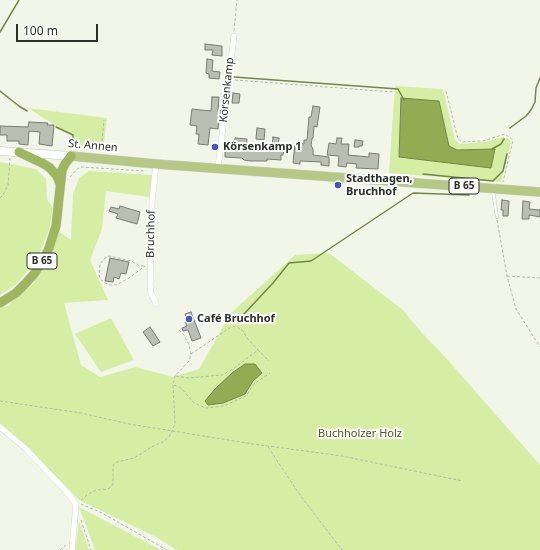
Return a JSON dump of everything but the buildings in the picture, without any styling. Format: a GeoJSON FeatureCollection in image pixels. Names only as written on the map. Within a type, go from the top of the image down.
{"type":"FeatureCollection","features":[{"type":"Feature","properties":{"kind":"highway"},"geometry":{"type":"LineString","coordinates":[[15,152],[50,168],[57,176],[60,184]]}},
{"type":"Feature","properties":{"kind":"highway","name":"B 65"},"geometry":{"type":"LineString","coordinates":[[0,303],[16,293],[25,284],[34,274],[45,257],[56,226],[62,170],[70,156]]}},
{"type":"Feature","properties":{"kind":"main road","name":"St. Annen"},"geometry":{"type":"LineString","coordinates":[[0,151],[218,168]]}},
{"type":"Feature","properties":{"kind":"main road","name":"B 65"},"geometry":{"type":"LineString","coordinates":[[218,168],[540,192]]}},
{"type":"Feature","properties":{"kind":"street","name":"Körsenkamp"},"geometry":{"type":"LineString","coordinates":[[218,168],[234,36]]}},
{"type":"Feature","properties":{"kind":"street","name":"Bruchhof"},"geometry":{"type":"LineString","coordinates":[[156,164],[148,265],[152,298],[156,304]]}},
{"type":"Feature","properties":{"kind":"street"},"geometry":{"type":"LineString","coordinates":[[0,427],[25,448],[66,491],[76,504],[72,550]]}},
{"type":"Feature","properties":{"kind":"lane"},"geometry":{"type":"LineString","coordinates":[[497,188],[497,217]]}},
{"type":"Feature","properties":{"kind":"path"},"geometry":{"type":"LineString","coordinates":[[234,36],[237,0]]}},
{"type":"Feature","properties":{"kind":"path"},"geometry":{"type":"LineString","coordinates":[[229,80],[393,92]]}},
{"type":"Feature","properties":{"kind":"path"},"geometry":{"type":"LineString","coordinates":[[446,91],[458,138],[462,142],[483,140],[505,134],[513,140],[497,188]]}},
{"type":"Feature","properties":{"kind":"path"},"geometry":{"type":"LineString","coordinates":[[101,159],[104,120]]}},
{"type":"Feature","properties":{"kind":"path"},"geometry":{"type":"LineString","coordinates":[[0,198],[8,185],[15,152]]}},
{"type":"Feature","properties":{"kind":"path"},"geometry":{"type":"LineString","coordinates":[[497,217],[507,276],[516,309],[540,347]]}},
{"type":"Feature","properties":{"kind":"path"},"geometry":{"type":"LineString","coordinates":[[109,256],[131,261],[140,266],[148,265],[116,285],[105,283],[101,280],[99,275],[100,264],[109,256]]}},
{"type":"Feature","properties":{"kind":"path"},"geometry":{"type":"LineString","coordinates":[[507,276],[540,278]]}},
{"type":"Feature","properties":{"kind":"path"},"geometry":{"type":"LineString","coordinates":[[191,354],[231,327],[236,326],[244,332],[246,337],[269,361]]}},
{"type":"Feature","properties":{"kind":"path"},"geometry":{"type":"LineString","coordinates":[[167,550],[102,513],[78,503],[87,495],[96,490],[108,489],[111,487],[113,484],[113,465],[116,462],[134,458],[152,446],[163,442],[169,437],[175,424],[173,384],[175,376],[189,361],[191,354],[189,345],[184,335],[178,329]]}},
{"type":"Feature","properties":{"kind":"path"},"geometry":{"type":"LineString","coordinates":[[175,376],[188,378],[222,374],[233,369],[258,350]]}},
{"type":"Feature","properties":{"kind":"path"},"geometry":{"type":"LineString","coordinates":[[173,384],[181,388],[194,403],[206,408],[224,406],[246,396],[254,384],[270,373]]}},
{"type":"Feature","properties":{"kind":"path"},"geometry":{"type":"LineString","coordinates":[[0,401],[81,414],[128,424],[267,446],[342,456],[463,481]]}},
{"type":"Feature","properties":{"kind":"path"},"geometry":{"type":"LineString","coordinates":[[267,446],[300,495],[342,550]]}},
{"type":"Feature","properties":{"kind":"path"},"geometry":{"type":"LineString","coordinates":[[76,510],[91,550]]}},
{"type":"Feature","properties":{"kind":"path"},"geometry":{"type":"LineString","coordinates":[[60,550],[73,540]]}},
{"type":"Feature","properties":{"kind":"green space"},"geometry":{"type":"Polygon","coordinates":[[[395,86],[443,89],[455,140],[460,144],[485,142],[503,137],[509,139],[511,143],[501,182],[389,173],[395,86]]]}},
{"type":"Feature","properties":{"kind":"green space"},"geometry":{"type":"Polygon","coordinates":[[[28,108],[107,118],[103,151],[67,148],[72,136],[28,108]]]}},
{"type":"Feature","properties":{"kind":"green space"},"geometry":{"type":"Polygon","coordinates":[[[0,162],[36,169],[46,179],[47,199],[53,208],[49,230],[37,259],[14,286],[0,295],[0,162]]]}},
{"type":"Feature","properties":{"kind":"green space","name":"Buchholzer Holz"},"geometry":{"type":"Polygon","coordinates":[[[89,171],[152,175],[149,197],[106,191],[102,229],[90,260],[108,300],[64,303],[81,365],[100,377],[135,367],[173,377],[199,369],[231,313],[295,255],[329,253],[403,310],[540,465],[540,550],[177,550],[154,536],[79,500],[19,439],[0,423],[0,308],[7,306],[32,285],[43,269],[58,231],[71,240],[73,194],[79,178],[89,171]],[[262,373],[215,389],[245,394],[253,381],[262,373]]]}},
{"type":"Feature","properties":{"kind":"green space"},"geometry":{"type":"Polygon","coordinates":[[[111,318],[134,360],[101,372],[75,334],[111,318]]]}},
{"type":"Feature","properties":{"kind":"green space"},"geometry":{"type":"Polygon","coordinates":[[[79,507],[161,550],[95,550],[79,507]]]}},
{"type":"Feature","properties":{"kind":"green space"},"geometry":{"type":"Polygon","coordinates":[[[79,521],[89,550],[75,550],[79,521]]]}},
{"type":"Feature","properties":{"kind":"shaded area"},"geometry":{"type":"Polygon","coordinates":[[[401,98],[439,101],[449,146],[457,150],[495,149],[491,168],[399,157],[401,98]]]}},
{"type":"Feature","properties":{"kind":"shaded area"},"geometry":{"type":"Polygon","coordinates":[[[245,364],[255,364],[262,373],[253,381],[245,394],[223,403],[208,405],[205,401],[215,389],[232,373],[245,364]]]}},
{"type":"Feature","properties":{"kind":"waterway"},"geometry":{"type":"LineString","coordinates":[[0,32],[19,0]]}},
{"type":"Feature","properties":{"kind":"waterway"},"geometry":{"type":"LineString","coordinates":[[234,77],[398,89],[404,100]]}},
{"type":"Feature","properties":{"kind":"waterway"},"geometry":{"type":"LineString","coordinates":[[510,128],[526,116],[531,110],[535,102],[536,88],[540,78]]}},
{"type":"Feature","properties":{"kind":"waterway"},"geometry":{"type":"LineString","coordinates":[[0,91],[27,111]]}},
{"type":"Feature","properties":{"kind":"waterway"},"geometry":{"type":"LineString","coordinates":[[56,127],[73,135],[69,147]]}},
{"type":"Feature","properties":{"kind":"waterway"},"geometry":{"type":"LineString","coordinates":[[492,149],[501,144],[504,139]]}},
{"type":"Feature","properties":{"kind":"waterway"},"geometry":{"type":"LineString","coordinates":[[423,174],[493,181],[503,171],[507,154]]}},
{"type":"Feature","properties":{"kind":"waterway"},"geometry":{"type":"LineString","coordinates":[[244,314],[273,283],[289,263],[311,261],[413,193],[469,195]]}},
{"type":"Feature","properties":{"kind":"place","name":"Körsenkamp 1"},"geometry":{"type":"Point","coordinates":[215,147]}},
{"type":"Feature","properties":{"kind":"place","name":"Stadthagen, Bruchhof"},"geometry":{"type":"Point","coordinates":[338,185]}},
{"type":"Feature","properties":{"kind":"place","name":"Café Bruchhof"},"geometry":{"type":"Point","coordinates":[189,319]}}]}
